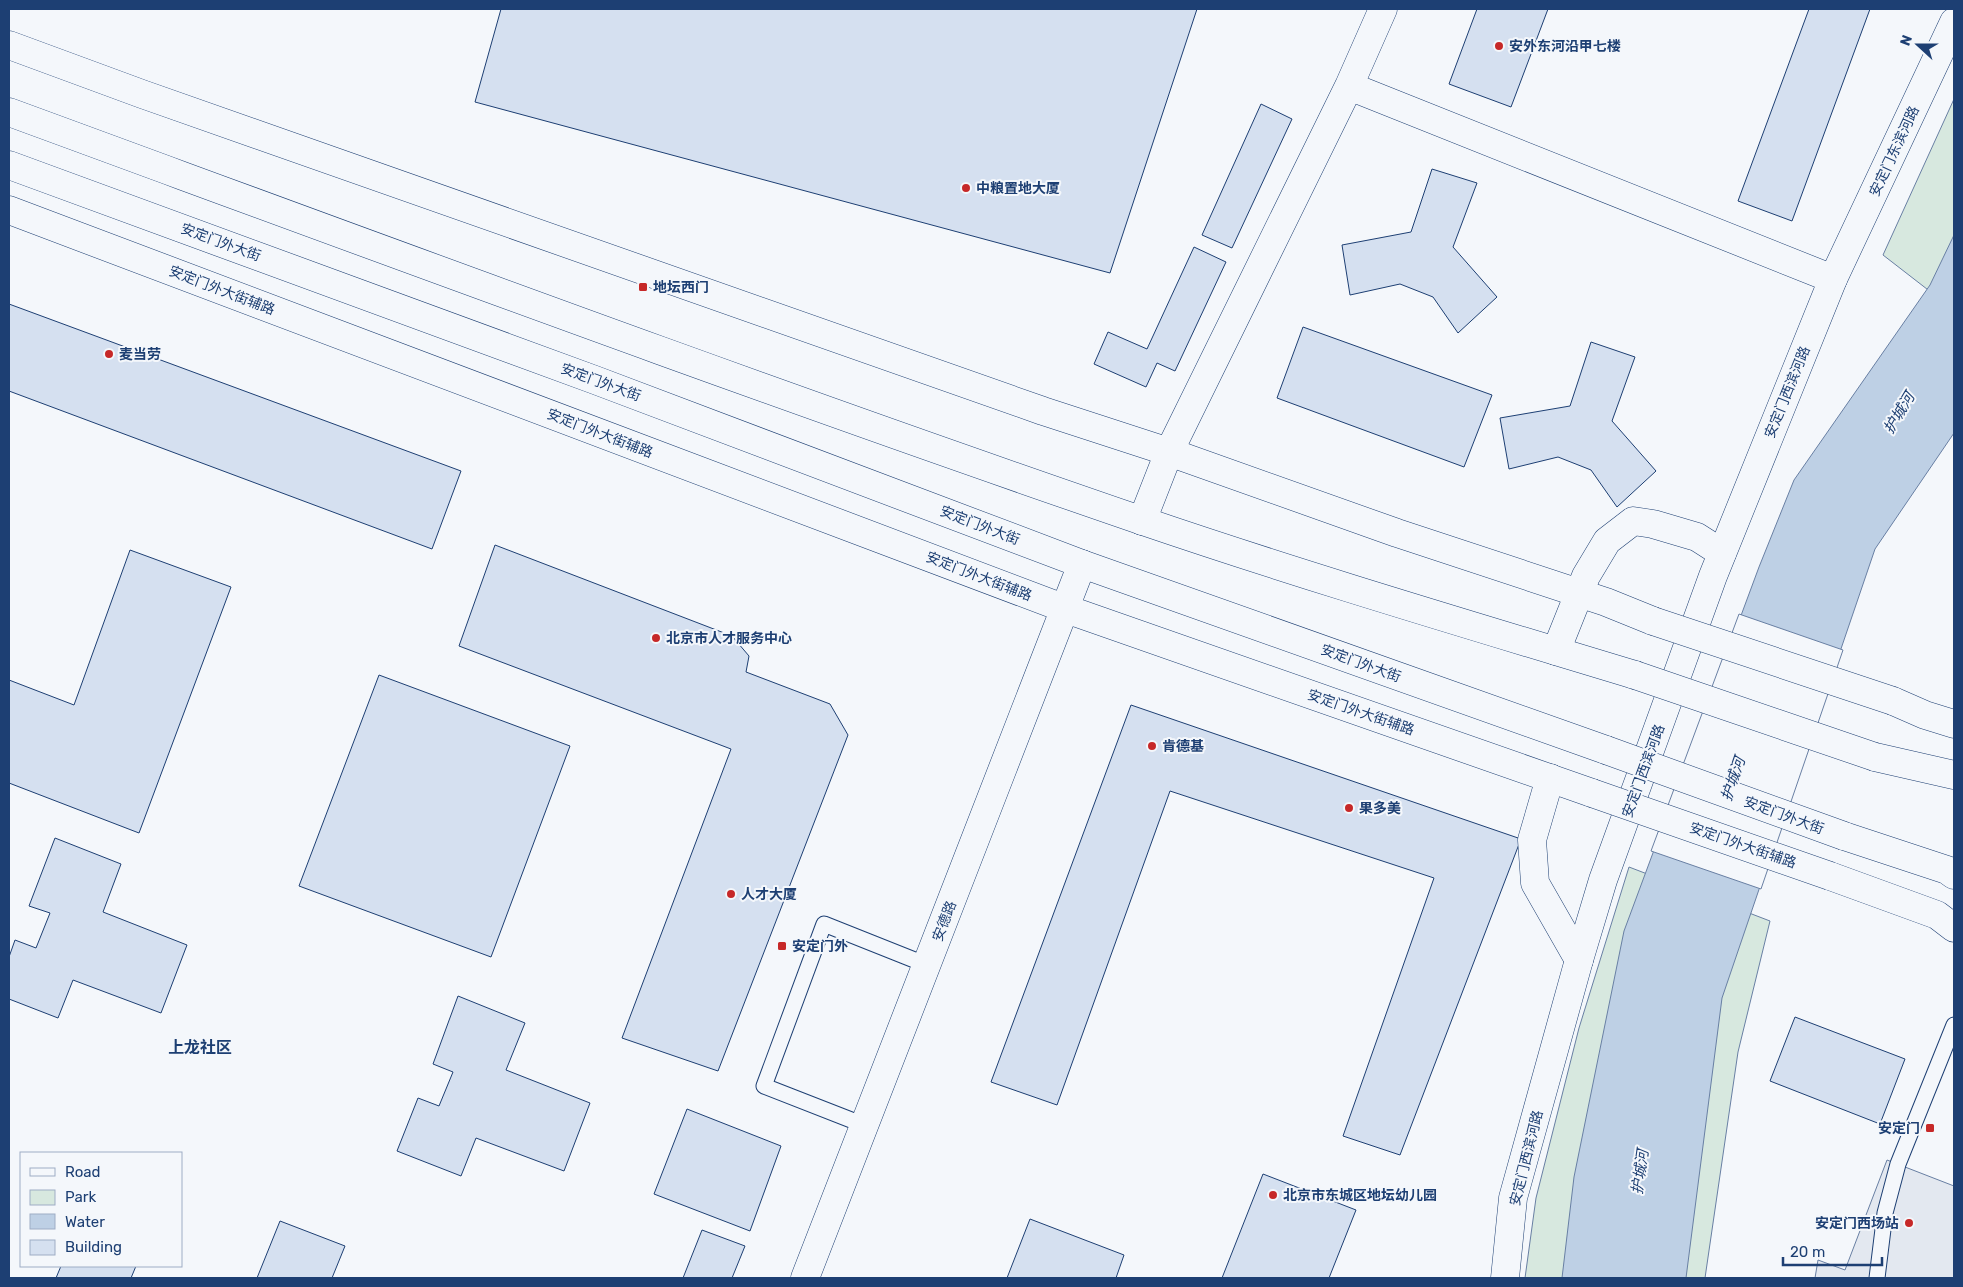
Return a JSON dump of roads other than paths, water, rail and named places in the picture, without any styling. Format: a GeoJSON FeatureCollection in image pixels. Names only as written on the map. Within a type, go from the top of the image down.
{"type":"FeatureCollection","features":[{"type":"Feature","properties":{"kind":"street"},"geometry":{"type":"LineString","coordinates":[[1142,521],[1169,452],[1349,86],[1383,9]]}},
{"type":"Feature","properties":{"kind":"street","name":"安定门东滨河路"},"geometry":{"type":"LineString","coordinates":[[1834,279],[1954,22]]}},
{"type":"Feature","properties":{"kind":"street"},"geometry":{"type":"LineString","coordinates":[[9,45],[151,97],[1033,408],[1169,452],[1397,533],[1579,593],[1653,621],[1893,701],[1925,715],[1954,724]]}},
{"type":"Feature","properties":{"kind":"street"},"geometry":{"type":"LineString","coordinates":[[1349,86],[1834,279]]}},
{"type":"Feature","properties":{"kind":"street"},"geometry":{"type":"LineString","coordinates":[[9,112],[619,335],[1142,521],[1370,596],[1635,676],[1874,757],[1954,775]]}},
{"type":"Feature","properties":{"kind":"street","name":"安定门外大街"},"geometry":{"type":"LineString","coordinates":[[9,165],[595,380],[1082,564],[1844,836],[1947,870],[1954,875]]}},
{"type":"Feature","properties":{"kind":"street","name":"安定门外大街辅路"},"geometry":{"type":"LineString","coordinates":[[9,210],[1066,608],[1830,876],[1937,916],[1954,928]]}},
{"type":"Feature","properties":{"kind":"street","name":"安定门西滨河路"},"geometry":{"type":"LineString","coordinates":[[1504,1278],[1513,1198],[1603,880],[1722,553],[1834,279]]}},
{"type":"Feature","properties":{"kind":"street"},"geometry":{"type":"LineString","coordinates":[[1556,652],[1586,576],[1607,541],[1632,521],[1653,524],[1697,538],[1722,553]]}},
{"type":"Feature","properties":{"kind":"street","name":"安德路"},"geometry":{"type":"LineString","coordinates":[[805,1278],[1082,564]]}},
{"type":"Feature","properties":{"kind":"street"},"geometry":{"type":"LineString","coordinates":[[1550,778],[1532,840],[1535,883],[1579,960]]}},
{"type":"Feature","properties":{"kind":"lane"},"geometry":{"type":"LineString","coordinates":[[864,1126],[764,1086],[824,924],[927,964]]}},
{"type":"Feature","properties":{"kind":"lane"},"geometry":{"type":"LineString","coordinates":[[1877,1278],[1885,1213],[1898,1164],[1954,1025]]}},
{"type":"Feature","properties":{"kind":"water","name":"护城河"},"geometry":{"type":"Polygon","coordinates":[[[1954,235],[1954,433],[1875,549],[1722,998],[1686,1278],[1562,1278],[1574,1177],[1624,931],[1759,567],[1794,480],[1930,285],[1954,235]]]}},
{"type":"Feature","properties":{"kind":"place","name":"安外东河沿甲七楼"},"geometry":{"type":"Point","coordinates":[1499,46]}},
{"type":"Feature","properties":{"kind":"place","name":"中粮置地大厦"},"geometry":{"type":"Point","coordinates":[966,188]}},
{"type":"Feature","properties":{"kind":"place","name":"地坛西门"},"geometry":{"type":"Point","coordinates":[643,287]}},
{"type":"Feature","properties":{"kind":"place","name":"麦当劳"},"geometry":{"type":"Point","coordinates":[109,354]}},
{"type":"Feature","properties":{"kind":"place","name":"北京市人才服务中心"},"geometry":{"type":"Point","coordinates":[656,638]}},
{"type":"Feature","properties":{"kind":"place","name":"肯德基"},"geometry":{"type":"Point","coordinates":[1152,746]}},
{"type":"Feature","properties":{"kind":"place","name":"果多美"},"geometry":{"type":"Point","coordinates":[1349,808]}},
{"type":"Feature","properties":{"kind":"place","name":"人才大厦"},"geometry":{"type":"Point","coordinates":[731,894]}},
{"type":"Feature","properties":{"kind":"place","name":"安定门外"},"geometry":{"type":"Point","coordinates":[782,946]}},
{"type":"Feature","properties":{"kind":"place","name":"安定门"},"geometry":{"type":"Point","coordinates":[1930,1128]}},
{"type":"Feature","properties":{"kind":"place","name":"北京市东城区地坛幼儿园"},"geometry":{"type":"Point","coordinates":[1273,1195]}},
{"type":"Feature","properties":{"kind":"place","name":"安定门西场站"},"geometry":{"type":"Point","coordinates":[1909,1223]}},
{"type":"Feature","properties":{"kind":"district","name":"上龙社区"},"geometry":{"type":"Point","coordinates":[200,1047]}}]}
